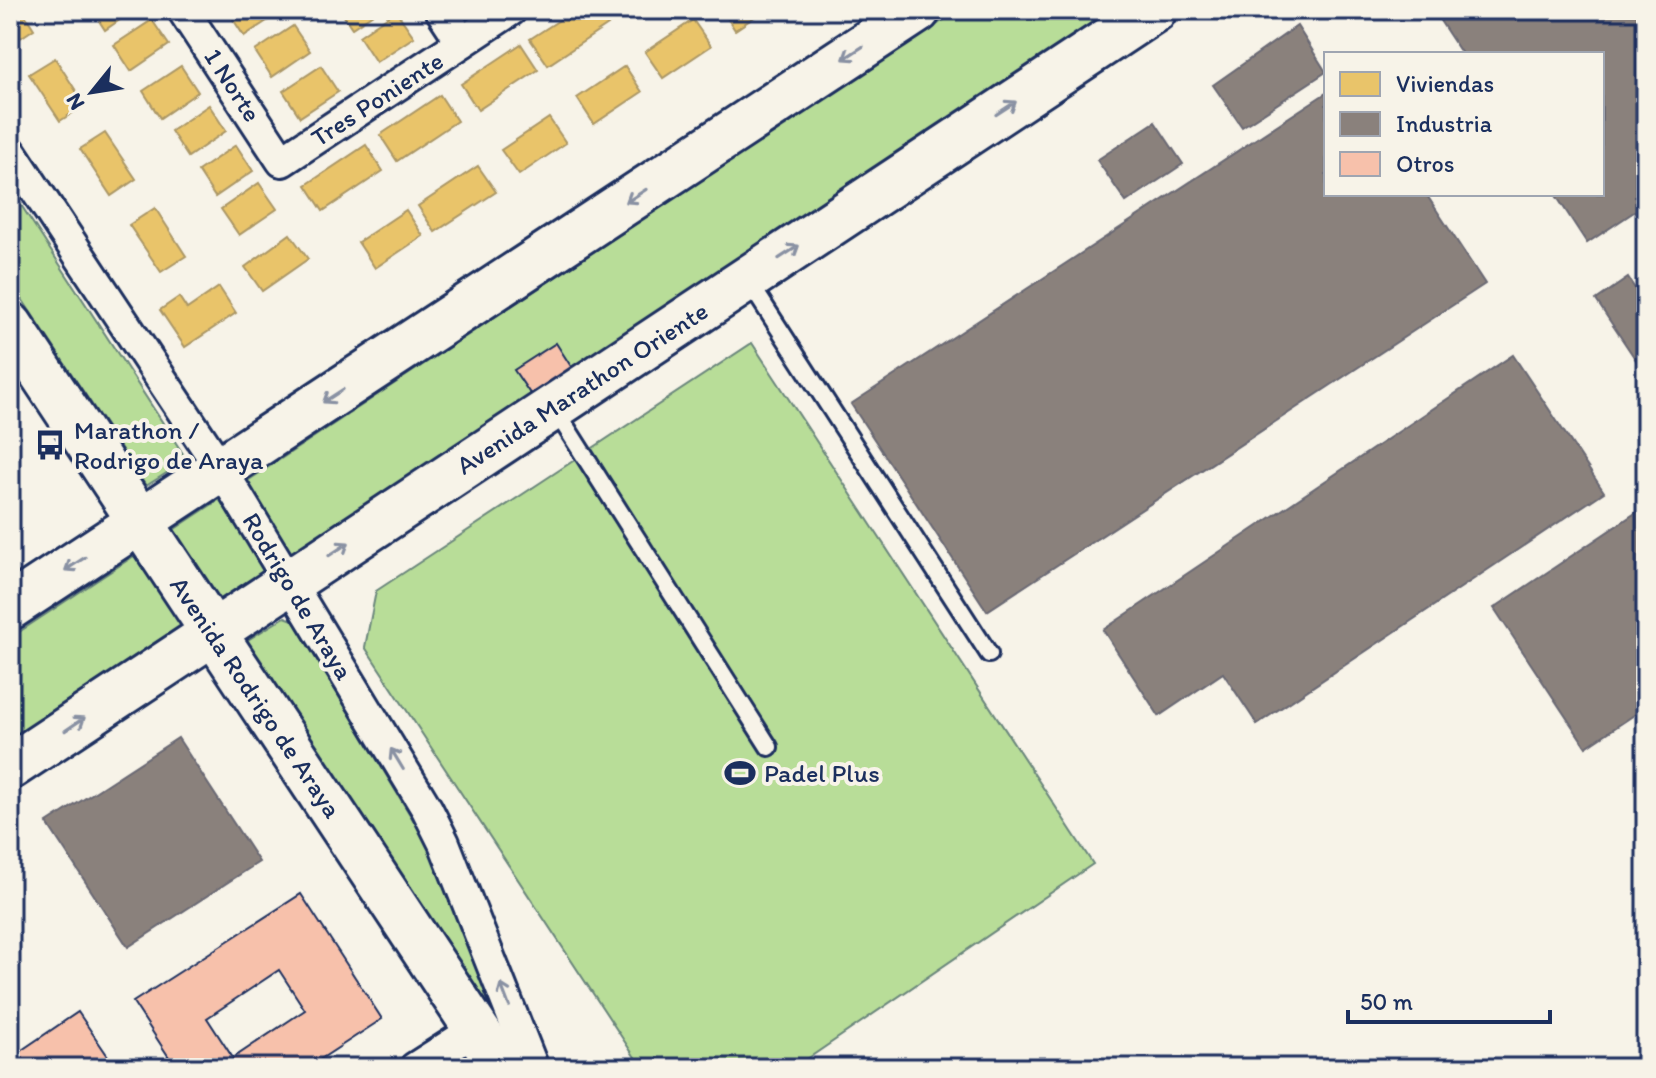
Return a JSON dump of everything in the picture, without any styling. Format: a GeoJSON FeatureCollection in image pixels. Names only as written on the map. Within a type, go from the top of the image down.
{"type":"FeatureCollection","features":[{"type":"Feature","properties":{"kind":"main road"},"geometry":{"type":"LineString","coordinates":[[10,607],[918,10]]}},
{"type":"Feature","properties":{"kind":"main road","name":"Avenida Marathon Oriente"},"geometry":{"type":"LineString","coordinates":[[10,767],[1154,10]]}},
{"type":"Feature","properties":{"kind":"main road","name":"Avenida Rodrigo de Araya"},"geometry":{"type":"LineString","coordinates":[[10,325],[502,1068]]}},
{"type":"Feature","properties":{"kind":"street","name":"1 Norte"},"geometry":{"type":"LineString","coordinates":[[183,10],[282,161]]}},
{"type":"Feature","properties":{"kind":"street"},"geometry":{"type":"LineString","coordinates":[[441,10],[462,42]]}},
{"type":"Feature","properties":{"kind":"street","name":"Tres Poniente"},"geometry":{"type":"LineString","coordinates":[[282,161],[511,10]]}},
{"type":"Feature","properties":{"kind":"street","name":"Rodrigo de Araya"},"geometry":{"type":"LineString","coordinates":[[10,151],[221,469],[439,832],[533,1068]]}},
{"type":"Feature","properties":{"kind":"street"},"geometry":{"type":"LineString","coordinates":[[415,1068],[476,1029]]}},
{"type":"Feature","properties":{"kind":"lane"},"geometry":{"type":"LineString","coordinates":[[747,279],[989,654]]}},
{"type":"Feature","properties":{"kind":"lane"},"geometry":{"type":"LineString","coordinates":[[554,408],[769,747]]}},
{"type":"Feature","properties":{"kind":"green space"},"geometry":{"type":"Polygon","coordinates":[[[959,10],[1133,10],[10,756],[10,638],[959,10]]]}},
{"type":"Feature","properties":{"kind":"green space"},"geometry":{"type":"Polygon","coordinates":[[[10,188],[187,460],[146,486],[10,281],[10,188]]]}},
{"type":"Feature","properties":{"kind":"green space","name":"Padel Plus"},"geometry":{"type":"Polygon","coordinates":[[[752,343],[1093,864],[794,1068],[642,1068],[365,647],[376,591],[752,343]]]}},
{"type":"Feature","properties":{"kind":"green space"},"geometry":{"type":"Polygon","coordinates":[[[285,617],[293,620],[427,843],[502,1013],[487,1021],[243,653],[246,641],[285,617]]]}},
{"type":"Feature","properties":{"kind":"building: Viviendas"},"geometry":{"type":"Polygon","coordinates":[[[10,10],[22,10],[34,29],[10,45],[10,10]]]}},
{"type":"Feature","properties":{"kind":"building: Viviendas"},"geometry":{"type":"Polygon","coordinates":[[[92,10],[134,10],[105,30],[92,10]]]}},
{"type":"Feature","properties":{"kind":"building: Viviendas"},"geometry":{"type":"Polygon","coordinates":[[[227,10],[281,10],[282,11],[244,36],[227,10]]]}},
{"type":"Feature","properties":{"kind":"building: Viviendas"},"geometry":{"type":"Polygon","coordinates":[[[340,10],[379,10],[352,28],[340,10]]]}},
{"type":"Feature","properties":{"kind":"building: Viviendas"},"geometry":{"type":"Polygon","coordinates":[[[575,10],[597,10],[608,25],[548,65],[530,39],[575,10]]]}},
{"type":"Feature","properties":{"kind":"building: Viviendas"},"geometry":{"type":"Polygon","coordinates":[[[604,10],[630,10],[612,22],[604,10]]]}},
{"type":"Feature","properties":{"kind":"building: Viviendas"},"geometry":{"type":"Polygon","coordinates":[[[722,10],[765,10],[735,30],[722,10]]]}},
{"type":"Feature","properties":{"kind":"building: Viviendas"},"geometry":{"type":"Polygon","coordinates":[[[396,11],[414,37],[376,62],[359,36],[396,11]]]}},
{"type":"Feature","properties":{"kind":"building: Viviendas"},"geometry":{"type":"Polygon","coordinates":[[[152,20],[169,45],[131,71],[114,45],[152,20]]]}},
{"type":"Feature","properties":{"kind":"building: Viviendas"},"geometry":{"type":"Polygon","coordinates":[[[693,20],[711,46],[663,78],[645,52],[693,20]]]}},
{"type":"Feature","properties":{"kind":"building: Viviendas"},"geometry":{"type":"Polygon","coordinates":[[[293,26],[310,51],[272,77],[255,51],[293,26]]]}},
{"type":"Feature","properties":{"kind":"building: Viviendas"},"geometry":{"type":"Polygon","coordinates":[[[521,44],[538,70],[478,110],[461,84],[521,44]]]}},
{"type":"Feature","properties":{"kind":"building: Viviendas"},"geometry":{"type":"Polygon","coordinates":[[[55,58],[85,105],[60,121],[29,74],[55,58]]]}},
{"type":"Feature","properties":{"kind":"building: Viviendas"},"geometry":{"type":"Polygon","coordinates":[[[181,66],[198,92],[160,118],[143,91],[181,66]]]}},
{"type":"Feature","properties":{"kind":"building: Viviendas"},"geometry":{"type":"Polygon","coordinates":[[[321,66],[338,92],[300,117],[283,91],[321,66]]]}},
{"type":"Feature","properties":{"kind":"building: Viviendas"},"geometry":{"type":"Polygon","coordinates":[[[625,66],[642,92],[594,124],[577,98],[625,66]]]}},
{"type":"Feature","properties":{"kind":"building: Viviendas"},"geometry":{"type":"Polygon","coordinates":[[[440,95],[457,121],[397,161],[380,135],[440,95]]]}},
{"type":"Feature","properties":{"kind":"building: Viviendas"},"geometry":{"type":"Polygon","coordinates":[[[209,105],[226,131],[188,157],[171,131],[209,105]]]}},
{"type":"Feature","properties":{"kind":"building: Viviendas"},"geometry":{"type":"Polygon","coordinates":[[[549,118],[566,143],[519,175],[501,150],[549,118]]]}},
{"type":"Feature","properties":{"kind":"building: Viviendas"},"geometry":{"type":"Polygon","coordinates":[[[105,133],[136,179],[111,196],[80,149],[105,133]]]}},
{"type":"Feature","properties":{"kind":"building: Viviendas"},"geometry":{"type":"Polygon","coordinates":[[[236,145],[253,171],[215,197],[198,171],[236,145]]]}},
{"type":"Feature","properties":{"kind":"building: Viviendas"},"geometry":{"type":"Polygon","coordinates":[[[366,145],[383,171],[323,211],[306,185],[366,145]]]}},
{"type":"Feature","properties":{"kind":"building: Viviendas"},"geometry":{"type":"Polygon","coordinates":[[[478,166],[496,192],[435,232],[418,206],[478,166]]]}},
{"type":"Feature","properties":{"kind":"building: Viviendas"},"geometry":{"type":"Polygon","coordinates":[[[259,183],[277,209],[239,235],[221,209],[259,183]]]}},
{"type":"Feature","properties":{"kind":"building: Viviendas"},"geometry":{"type":"Polygon","coordinates":[[[155,208],[186,256],[161,272],[129,225],[155,208]]]}},
{"type":"Feature","properties":{"kind":"building: Viviendas"},"geometry":{"type":"Polygon","coordinates":[[[406,210],[423,236],[375,268],[358,242],[406,210]]]}},
{"type":"Feature","properties":{"kind":"building: Viviendas"},"geometry":{"type":"Polygon","coordinates":[[[290,234],[308,259],[262,291],[245,267],[290,234]]]}},
{"type":"Feature","properties":{"kind":"building: Viviendas"},"geometry":{"type":"Polygon","coordinates":[[[219,287],[236,313],[185,347],[160,310],[179,297],[187,309],[219,287]]]}},
{"type":"Feature","properties":{"kind":"building: Industria"},"geometry":{"type":"Polygon","coordinates":[[[1433,10],[1646,10],[1646,204],[1587,243],[1556,196],[1604,196],[1604,52],[1461,52],[1433,10]]]}},
{"type":"Feature","properties":{"kind":"building: Industria"},"geometry":{"type":"Polygon","coordinates":[[[1297,26],[1324,69],[1324,73],[1242,127],[1213,85],[1297,26]]]}},
{"type":"Feature","properties":{"kind":"building: Industria"},"geometry":{"type":"Polygon","coordinates":[[[1324,94],[1324,196],[1427,196],[1485,284],[987,611],[851,404],[1324,94]]]}},
{"type":"Feature","properties":{"kind":"building: Industria"},"geometry":{"type":"Polygon","coordinates":[[[1155,122],[1183,164],[1126,202],[1097,160],[1155,122]]]}},
{"type":"Feature","properties":{"kind":"building: Industria"},"geometry":{"type":"Polygon","coordinates":[[[1628,278],[1646,305],[1646,375],[1596,300],[1628,278]]]}},
{"type":"Feature","properties":{"kind":"building: Industria"},"geometry":{"type":"Polygon","coordinates":[[[1513,355],[1604,492],[1257,724],[1223,673],[1159,716],[1103,630],[1513,355]]]}},
{"type":"Feature","properties":{"kind":"building: Industria"},"geometry":{"type":"Polygon","coordinates":[[[1646,506],[1646,707],[1586,747],[1494,608],[1646,506]]]}},
{"type":"Feature","properties":{"kind":"building: Industria"},"geometry":{"type":"Polygon","coordinates":[[[178,738],[259,862],[128,947],[47,823],[178,738]]]}},
{"type":"Feature","properties":{"kind":"building: Otros"},"geometry":{"type":"Polygon","coordinates":[[[556,343],[572,368],[531,395],[514,370],[556,343]]]}},
{"type":"Feature","properties":{"kind":"building: Otros"},"geometry":{"type":"Polygon","coordinates":[[[301,894],[382,1019],[307,1068],[176,1068],[133,1002],[301,894]],[[279,970],[207,1018],[233,1058],[305,1010],[279,970]]]}},
{"type":"Feature","properties":{"kind":"building: Otros"},"geometry":{"type":"Polygon","coordinates":[[[78,1012],[116,1068],[10,1068],[10,1058],[78,1012]]]}},
{"type":"Feature","properties":{"kind":"place","name":"Marathon / Rodrigo de Araya"},"geometry":{"type":"Point","coordinates":[50,445]}},
{"type":"Feature","properties":{"kind":"place","name":"Padel Plus"},"geometry":{"type":"Point","coordinates":[740,773]}}]}
